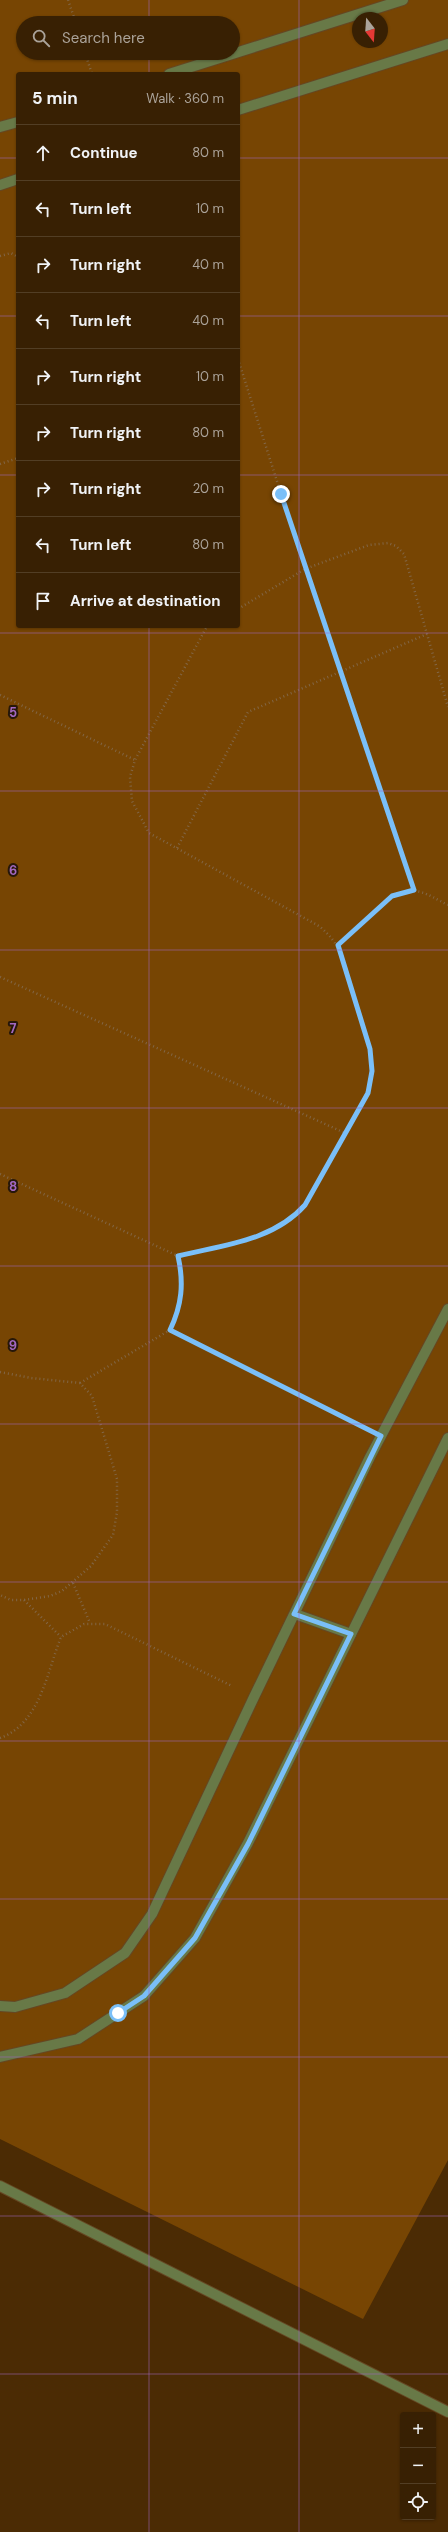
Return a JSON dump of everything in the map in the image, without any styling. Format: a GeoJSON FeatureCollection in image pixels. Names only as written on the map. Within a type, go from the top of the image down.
{"type":"FeatureCollection","features":[{"type":"Feature","properties":{"kind":"street"},"geometry":{"type":"LineString","coordinates":[[240,52],[403,0]]}},
{"type":"Feature","properties":{"kind":"street"},"geometry":{"type":"LineString","coordinates":[[240,109],[448,44]]}},
{"type":"Feature","properties":{"kind":"street"},"geometry":{"type":"LineString","coordinates":[[175,72],[213,60]]}},
{"type":"Feature","properties":{"kind":"street"},"geometry":{"type":"LineString","coordinates":[[0,127],[16,123]]}},
{"type":"Feature","properties":{"kind":"street"},"geometry":{"type":"LineString","coordinates":[[0,185],[16,180]]}},
{"type":"Feature","properties":{"kind":"street"},"geometry":{"type":"LineString","coordinates":[[0,2006],[15,2007],[66,1993],[124,1953],[152,1914],[254,1696],[381,1436],[448,1309]]}},
{"type":"Feature","properties":{"kind":"street"},"geometry":{"type":"LineString","coordinates":[[0,2058],[78,2039],[144,1996],[195,1938],[248,1844],[448,1438]]}},
{"type":"Feature","properties":{"kind":"street"},"geometry":{"type":"LineString","coordinates":[[294,1614],[351,1634]]}},
{"type":"Feature","properties":{"kind":"street"},"geometry":{"type":"LineString","coordinates":[[0,2186],[448,2412]]}},
{"type":"Feature","properties":{"kind":"path"},"geometry":{"type":"LineString","coordinates":[[68,0],[74,16]]}},
{"type":"Feature","properties":{"kind":"path"},"geometry":{"type":"LineString","coordinates":[[87,60],[91,72]]}},
{"type":"Feature","properties":{"kind":"path"},"geometry":{"type":"LineString","coordinates":[[0,256],[11,253],[16,256]]}},
{"type":"Feature","properties":{"kind":"path"},"geometry":{"type":"LineString","coordinates":[[240,364],[305,569],[414,890]]}},
{"type":"Feature","properties":{"kind":"path"},"geometry":{"type":"LineString","coordinates":[[0,464],[16,459]]}},
{"type":"Feature","properties":{"kind":"path"},"geometry":{"type":"LineString","coordinates":[[240,608],[305,569],[379,543],[396,546],[404,554],[448,707]]}},
{"type":"Feature","properties":{"kind":"path"},"geometry":{"type":"LineString","coordinates":[[0,1174],[178,1256],[260,1236],[287,1222],[305,1205],[368,1093],[372,1071],[370,1049],[338,945],[332,936],[319,926],[149,833],[139,818],[130,789],[130,777],[135,760],[206,628]]}},
{"type":"Feature","properties":{"kind":"path"},"geometry":{"type":"LineString","coordinates":[[177,848],[248,712],[427,634]]}},
{"type":"Feature","properties":{"kind":"path"},"geometry":{"type":"LineString","coordinates":[[0,695],[135,760]]}},
{"type":"Feature","properties":{"kind":"path"},"geometry":{"type":"LineString","coordinates":[[338,945],[392,896],[414,890],[448,905]]}},
{"type":"Feature","properties":{"kind":"path"},"geometry":{"type":"LineString","coordinates":[[0,977],[345,1133]]}},
{"type":"Feature","properties":{"kind":"path"},"geometry":{"type":"LineString","coordinates":[[0,1372],[31,1378],[80,1383],[170,1330],[176,1317],[182,1287],[178,1256]]}},
{"type":"Feature","properties":{"kind":"path"},"geometry":{"type":"LineString","coordinates":[[170,1330],[381,1436]]}},
{"type":"Feature","properties":{"kind":"path"},"geometry":{"type":"LineString","coordinates":[[0,1595],[11,1600],[24,1600],[50,1596],[73,1584],[103,1551],[113,1535],[117,1512],[117,1479],[92,1396],[80,1383]]}},
{"type":"Feature","properties":{"kind":"path"},"geometry":{"type":"LineString","coordinates":[[73,1584],[90,1623]]}},
{"type":"Feature","properties":{"kind":"path"},"geometry":{"type":"LineString","coordinates":[[24,1600],[62,1637]]}},
{"type":"Feature","properties":{"kind":"path"},"geometry":{"type":"LineString","coordinates":[[0,1738],[12,1734],[36,1707],[62,1637],[72,1629],[90,1623],[105,1624],[254,1696]]}},
{"type":"Feature","properties":{"kind":"shaded area"},"geometry":{"type":"Polygon","coordinates":[[[0,0],[448,0],[448,2160],[363,2319],[0,2139],[0,0]]]}},
{"type":"Feature","properties":{"kind":"route"},"geometry":{"type":"LineString","coordinates":[[118,2013],[144,1996],[195,1938],[248,1844],[351,1634],[294,1614],[381,1436],[170,1330],[180,1303],[182,1287],[178,1256],[260,1236],[274,1230],[297,1214],[305,1205],[368,1093],[372,1071],[370,1049],[338,945],[392,896],[403,891],[414,890],[281,494]]}}]}
